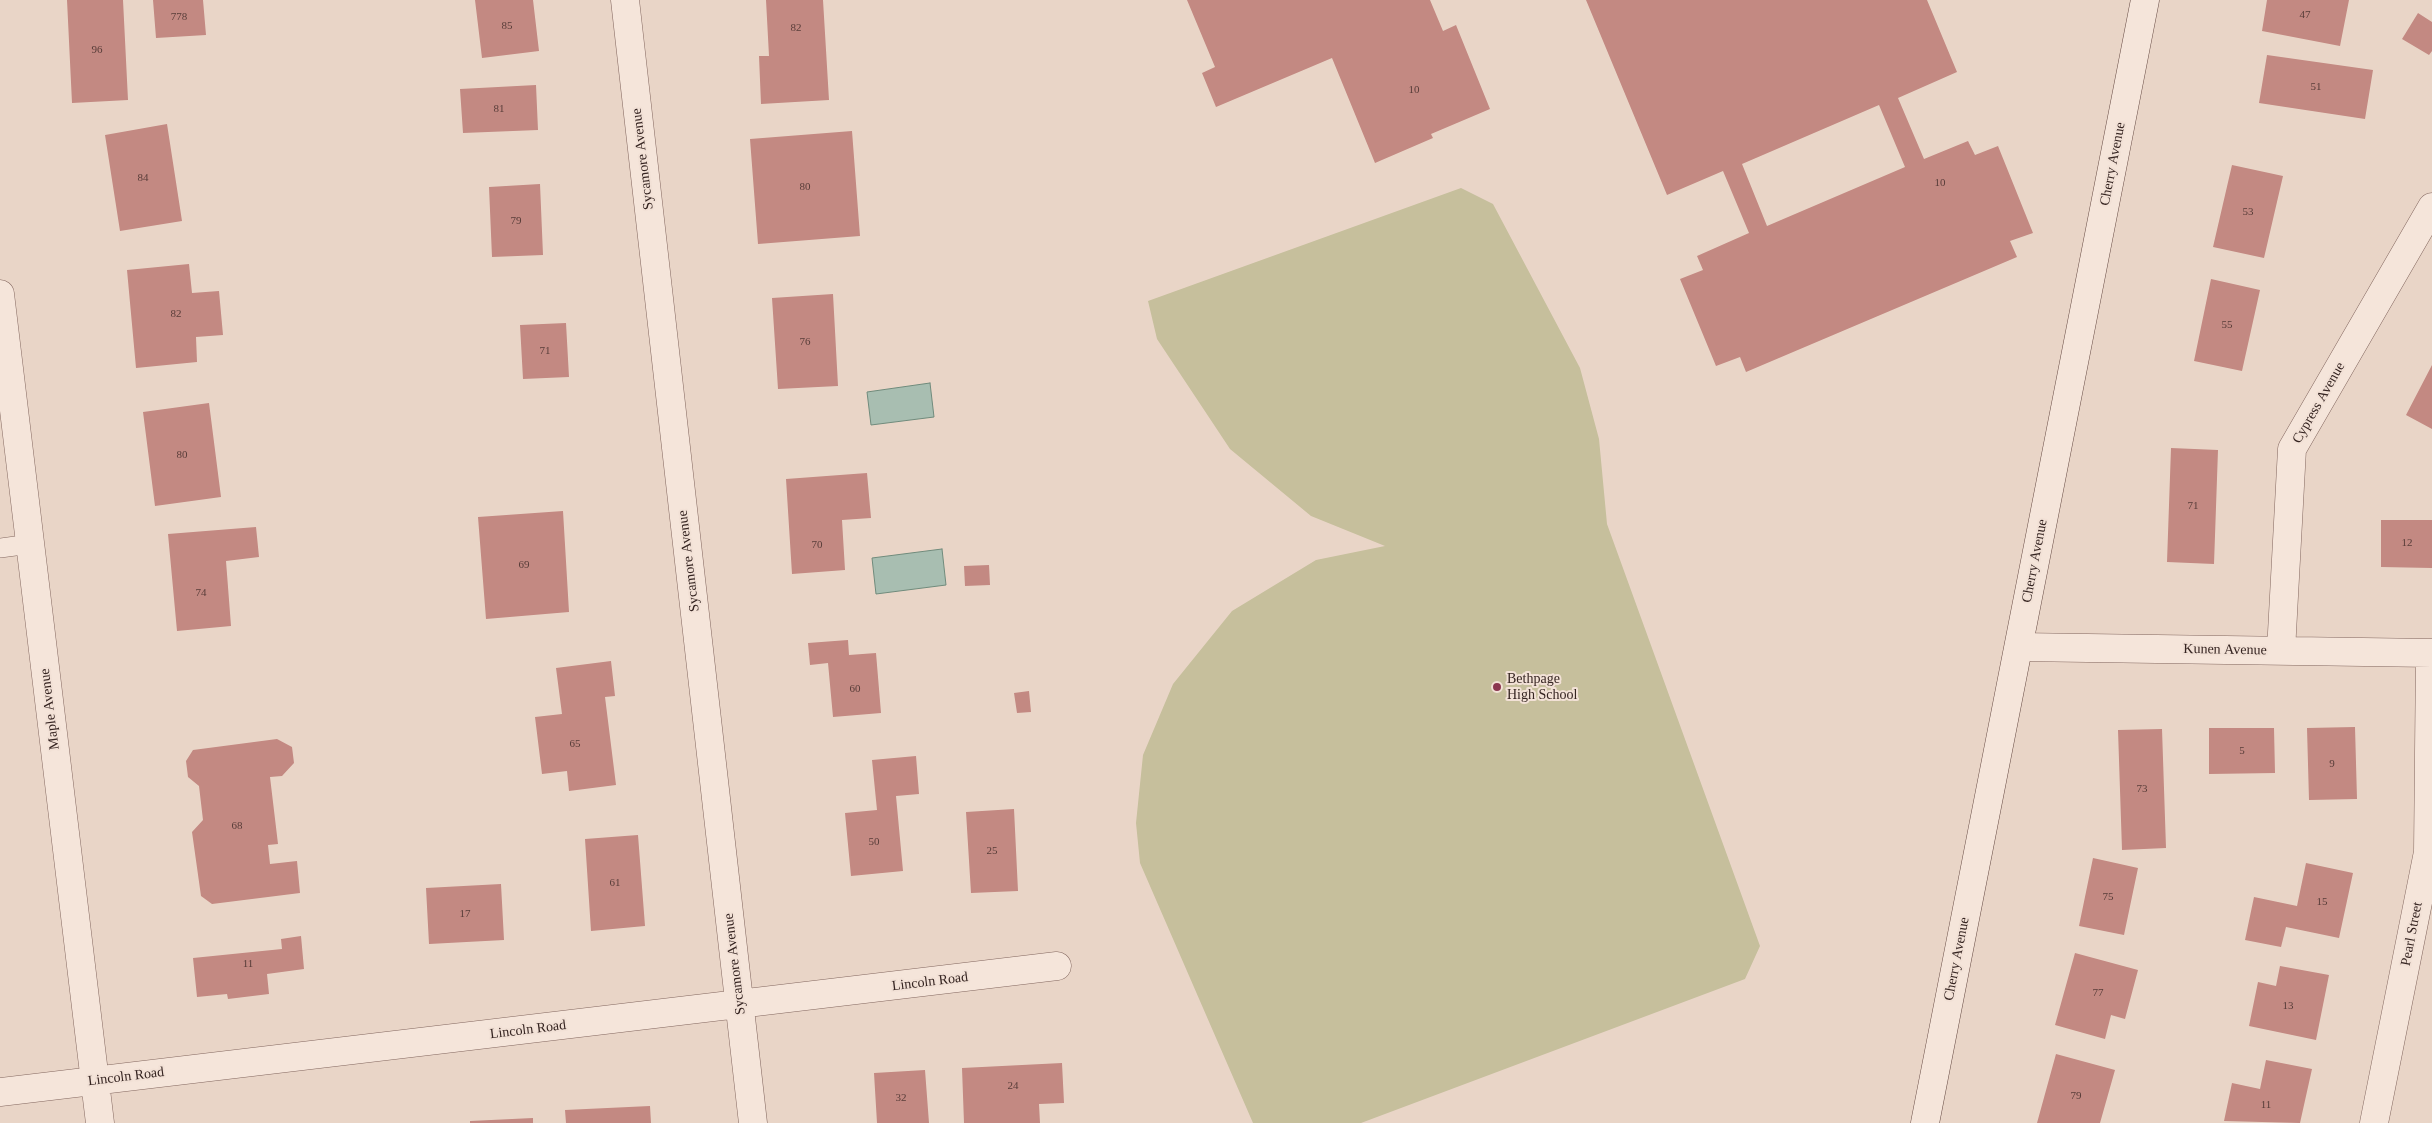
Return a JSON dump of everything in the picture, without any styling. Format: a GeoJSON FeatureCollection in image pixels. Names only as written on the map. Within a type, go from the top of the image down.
{"type":"FeatureCollection","features":[{"type":"Feature","properties":{"kind":"street","name":"Sycamore Avenue"},"geometry":{"type":"LineString","coordinates":[[625,0],[754,1123]]}},
{"type":"Feature","properties":{"kind":"street","name":"Cherry Avenue"},"geometry":{"type":"LineString","coordinates":[[1925,1123],[2145,0]]}},
{"type":"Feature","properties":{"kind":"street","name":"Cypress Avenue"},"geometry":{"type":"LineString","coordinates":[[2281,651],[2292,449],[2432,207]]}},
{"type":"Feature","properties":{"kind":"street","name":"Maple Avenue"},"geometry":{"type":"LineString","coordinates":[[0,294],[100,1123]]}},
{"type":"Feature","properties":{"kind":"street","name":"Kunen Avenue"},"geometry":{"type":"LineString","coordinates":[[2018,647],[2431,653]]}},
{"type":"Feature","properties":{"kind":"street","name":"Pearl Street"},"geometry":{"type":"LineString","coordinates":[[2374,1123],[2428,852],[2431,653]]}},
{"type":"Feature","properties":{"kind":"street","name":"Lincoln Road"},"geometry":{"type":"LineString","coordinates":[[0,1092],[1056,966]]}},
{"type":"Feature","properties":{"kind":"lane"},"geometry":{"type":"LineString","coordinates":[[0,548],[30,544]]}},
{"type":"Feature","properties":{"kind":"shaded area"},"geometry":{"type":"Polygon","coordinates":[[[1461,188],[1493,204],[1580,368],[1599,439],[1607,524],[1760,946],[1745,979],[1361,1123],[1253,1123],[1140,863],[1136,823],[1143,755],[1173,684],[1232,611],[1316,560],[1385,546],[1311,516],[1230,449],[1157,339],[1148,301],[1461,188]]]}},
{"type":"Feature","properties":{"kind":"shaded area"},"geometry":{"type":"Polygon","coordinates":[[[930,383],[934,417],[871,425],[867,392],[930,383]]]}},
{"type":"Feature","properties":{"kind":"shaded area"},"geometry":{"type":"Polygon","coordinates":[[[942,549],[946,585],[876,594],[872,558],[942,549]]]}},
{"type":"Feature","properties":{"kind":"building"},"geometry":{"type":"Polygon","coordinates":[[[67,0],[123,0],[128,100],[72,103],[67,0]]]}},
{"type":"Feature","properties":{"kind":"building"},"geometry":{"type":"Polygon","coordinates":[[[153,0],[203,0],[206,35],[156,38],[153,0]]]}},
{"type":"Feature","properties":{"kind":"building"},"geometry":{"type":"Polygon","coordinates":[[[475,0],[533,0],[539,51],[482,58],[475,0]]]}},
{"type":"Feature","properties":{"kind":"building"},"geometry":{"type":"Polygon","coordinates":[[[766,0],[823,0],[829,100],[761,104],[759,56],[769,56],[766,0]]]}},
{"type":"Feature","properties":{"kind":"building"},"geometry":{"type":"Polygon","coordinates":[[[1187,0],[1430,0],[1443,31],[1456,25],[1490,109],[1431,134],[1433,138],[1375,163],[1332,58],[1216,107],[1202,73],[1215,67],[1187,0]]]}},
{"type":"Feature","properties":{"kind":"building"},"geometry":{"type":"Polygon","coordinates":[[[1586,0],[1927,0],[1957,72],[1898,98],[1924,159],[1968,141],[1975,155],[1998,146],[2033,233],[2010,241],[2017,257],[1746,372],[1740,357],[1716,366],[1680,279],[1703,270],[1697,256],[1749,233],[1723,171],[1667,195],[1586,0]],[[1879,105],[1742,164],[1767,226],[1905,167],[1879,105]]]}},
{"type":"Feature","properties":{"kind":"building"},"geometry":{"type":"Polygon","coordinates":[[[2267,0],[2349,0],[2340,46],[2262,31],[2267,0]]]}},
{"type":"Feature","properties":{"kind":"building"},"geometry":{"type":"Polygon","coordinates":[[[2418,13],[2432,22],[2432,51],[2429,55],[2402,39],[2418,13]]]}},
{"type":"Feature","properties":{"kind":"building"},"geometry":{"type":"Polygon","coordinates":[[[2267,55],[2373,70],[2365,119],[2259,103],[2267,55]]]}},
{"type":"Feature","properties":{"kind":"building"},"geometry":{"type":"Polygon","coordinates":[[[536,85],[538,130],[463,133],[460,89],[536,85]]]}},
{"type":"Feature","properties":{"kind":"building"},"geometry":{"type":"Polygon","coordinates":[[[167,124],[182,221],[120,231],[105,135],[167,124]]]}},
{"type":"Feature","properties":{"kind":"building"},"geometry":{"type":"Polygon","coordinates":[[[852,131],[860,236],[758,244],[750,139],[852,131]]]}},
{"type":"Feature","properties":{"kind":"building"},"geometry":{"type":"Polygon","coordinates":[[[2232,165],[2283,176],[2264,258],[2213,247],[2232,165]]]}},
{"type":"Feature","properties":{"kind":"building"},"geometry":{"type":"Polygon","coordinates":[[[540,184],[543,255],[492,257],[489,187],[540,184]]]}},
{"type":"Feature","properties":{"kind":"building"},"geometry":{"type":"Polygon","coordinates":[[[189,264],[192,293],[219,291],[223,335],[196,337],[197,362],[136,368],[127,270],[189,264]]]}},
{"type":"Feature","properties":{"kind":"building"},"geometry":{"type":"Polygon","coordinates":[[[2211,279],[2260,290],[2242,371],[2194,361],[2211,279]]]}},
{"type":"Feature","properties":{"kind":"building"},"geometry":{"type":"Polygon","coordinates":[[[833,294],[838,386],[778,389],[772,298],[833,294]]]}},
{"type":"Feature","properties":{"kind":"building"},"geometry":{"type":"Polygon","coordinates":[[[566,323],[569,377],[523,379],[520,325],[566,323]]]}},
{"type":"Feature","properties":{"kind":"building"},"geometry":{"type":"Polygon","coordinates":[[[2432,365],[2432,429],[2406,415],[2432,365]]]}},
{"type":"Feature","properties":{"kind":"building"},"geometry":{"type":"Polygon","coordinates":[[[209,403],[221,497],[155,506],[143,412],[209,403]]]}},
{"type":"Feature","properties":{"kind":"building"},"geometry":{"type":"Polygon","coordinates":[[[2171,448],[2218,450],[2214,564],[2167,562],[2171,448]]]}},
{"type":"Feature","properties":{"kind":"building"},"geometry":{"type":"Polygon","coordinates":[[[867,473],[871,518],[842,520],[845,570],[792,574],[786,479],[867,473]]]}},
{"type":"Feature","properties":{"kind":"building"},"geometry":{"type":"Polygon","coordinates":[[[563,511],[569,612],[486,619],[478,517],[563,511]]]}},
{"type":"Feature","properties":{"kind":"building"},"geometry":{"type":"Polygon","coordinates":[[[2381,520],[2432,520],[2432,568],[2381,567],[2381,520]]]}},
{"type":"Feature","properties":{"kind":"building"},"geometry":{"type":"Polygon","coordinates":[[[256,527],[259,557],[226,561],[231,626],[177,631],[168,534],[256,527]]]}},
{"type":"Feature","properties":{"kind":"building"},"geometry":{"type":"Polygon","coordinates":[[[989,565],[990,585],[965,586],[964,566],[989,565]]]}},
{"type":"Feature","properties":{"kind":"building"},"geometry":{"type":"Polygon","coordinates":[[[848,640],[849,655],[876,653],[881,713],[833,717],[828,663],[810,665],[808,643],[848,640]]]}},
{"type":"Feature","properties":{"kind":"building"},"geometry":{"type":"Polygon","coordinates":[[[611,661],[615,696],[605,697],[616,785],[569,791],[567,771],[542,774],[535,717],[562,714],[556,668],[611,661]]]}},
{"type":"Feature","properties":{"kind":"building"},"geometry":{"type":"Polygon","coordinates":[[[1029,691],[1031,712],[1017,713],[1014,693],[1029,691]]]}},
{"type":"Feature","properties":{"kind":"building"},"geometry":{"type":"Polygon","coordinates":[[[2355,727],[2357,799],[2309,800],[2307,728],[2355,727]]]}},
{"type":"Feature","properties":{"kind":"building"},"geometry":{"type":"Polygon","coordinates":[[[2209,728],[2274,728],[2275,773],[2209,774],[2209,728]]]}},
{"type":"Feature","properties":{"kind":"building"},"geometry":{"type":"Polygon","coordinates":[[[2162,729],[2166,848],[2122,850],[2118,730],[2162,729]]]}},
{"type":"Feature","properties":{"kind":"building"},"geometry":{"type":"Polygon","coordinates":[[[277,739],[292,747],[294,763],[282,776],[270,777],[278,844],[268,845],[270,864],[297,861],[300,893],[212,904],[201,896],[192,832],[203,820],[199,786],[188,777],[186,761],[193,750],[277,739]]]}},
{"type":"Feature","properties":{"kind":"building"},"geometry":{"type":"Polygon","coordinates":[[[916,756],[919,794],[896,796],[903,871],[851,876],[845,813],[877,810],[872,760],[916,756]]]}},
{"type":"Feature","properties":{"kind":"building"},"geometry":{"type":"Polygon","coordinates":[[[1014,809],[1018,891],[971,893],[966,812],[1014,809]]]}},
{"type":"Feature","properties":{"kind":"building"},"geometry":{"type":"Polygon","coordinates":[[[638,835],[645,926],[591,931],[585,839],[638,835]]]}},
{"type":"Feature","properties":{"kind":"building"},"geometry":{"type":"Polygon","coordinates":[[[2093,858],[2138,868],[2124,935],[2079,926],[2093,858]]]}},
{"type":"Feature","properties":{"kind":"building"},"geometry":{"type":"Polygon","coordinates":[[[2306,863],[2353,873],[2339,938],[2286,927],[2281,947],[2245,940],[2254,897],[2297,906],[2306,863]]]}},
{"type":"Feature","properties":{"kind":"building"},"geometry":{"type":"Polygon","coordinates":[[[501,884],[504,940],[429,944],[426,888],[501,884]]]}},
{"type":"Feature","properties":{"kind":"building"},"geometry":{"type":"Polygon","coordinates":[[[301,936],[304,969],[267,974],[269,994],[228,999],[227,994],[197,997],[193,958],[282,949],[281,939],[301,936]]]}},
{"type":"Feature","properties":{"kind":"building"},"geometry":{"type":"Polygon","coordinates":[[[2075,953],[2138,970],[2125,1019],[2111,1015],[2105,1039],[2055,1025],[2075,953]]]}},
{"type":"Feature","properties":{"kind":"building"},"geometry":{"type":"Polygon","coordinates":[[[2280,966],[2329,975],[2316,1040],[2249,1026],[2258,982],[2276,986],[2280,966]]]}},
{"type":"Feature","properties":{"kind":"building"},"geometry":{"type":"Polygon","coordinates":[[[2056,1054],[2115,1070],[2100,1123],[2037,1123],[2056,1054]]]}},
{"type":"Feature","properties":{"kind":"building"},"geometry":{"type":"Polygon","coordinates":[[[2266,1060],[2312,1069],[2300,1123],[2224,1121],[2232,1083],[2260,1089],[2266,1060]]]}},
{"type":"Feature","properties":{"kind":"building"},"geometry":{"type":"Polygon","coordinates":[[[1062,1063],[1064,1103],[1039,1104],[1040,1123],[964,1123],[962,1068],[1062,1063]]]}},
{"type":"Feature","properties":{"kind":"building"},"geometry":{"type":"Polygon","coordinates":[[[925,1070],[929,1123],[877,1123],[874,1073],[925,1070]]]}},
{"type":"Feature","properties":{"kind":"building"},"geometry":{"type":"Polygon","coordinates":[[[650,1106],[651,1123],[566,1123],[565,1110],[650,1106]]]}},
{"type":"Feature","properties":{"kind":"building"},"geometry":{"type":"Polygon","coordinates":[[[533,1118],[533,1123],[470,1123],[470,1121],[533,1118]]]}},
{"type":"Feature","properties":{"kind":"place","name":"Bethpage High School"},"geometry":{"type":"Point","coordinates":[1497,687]}}]}
